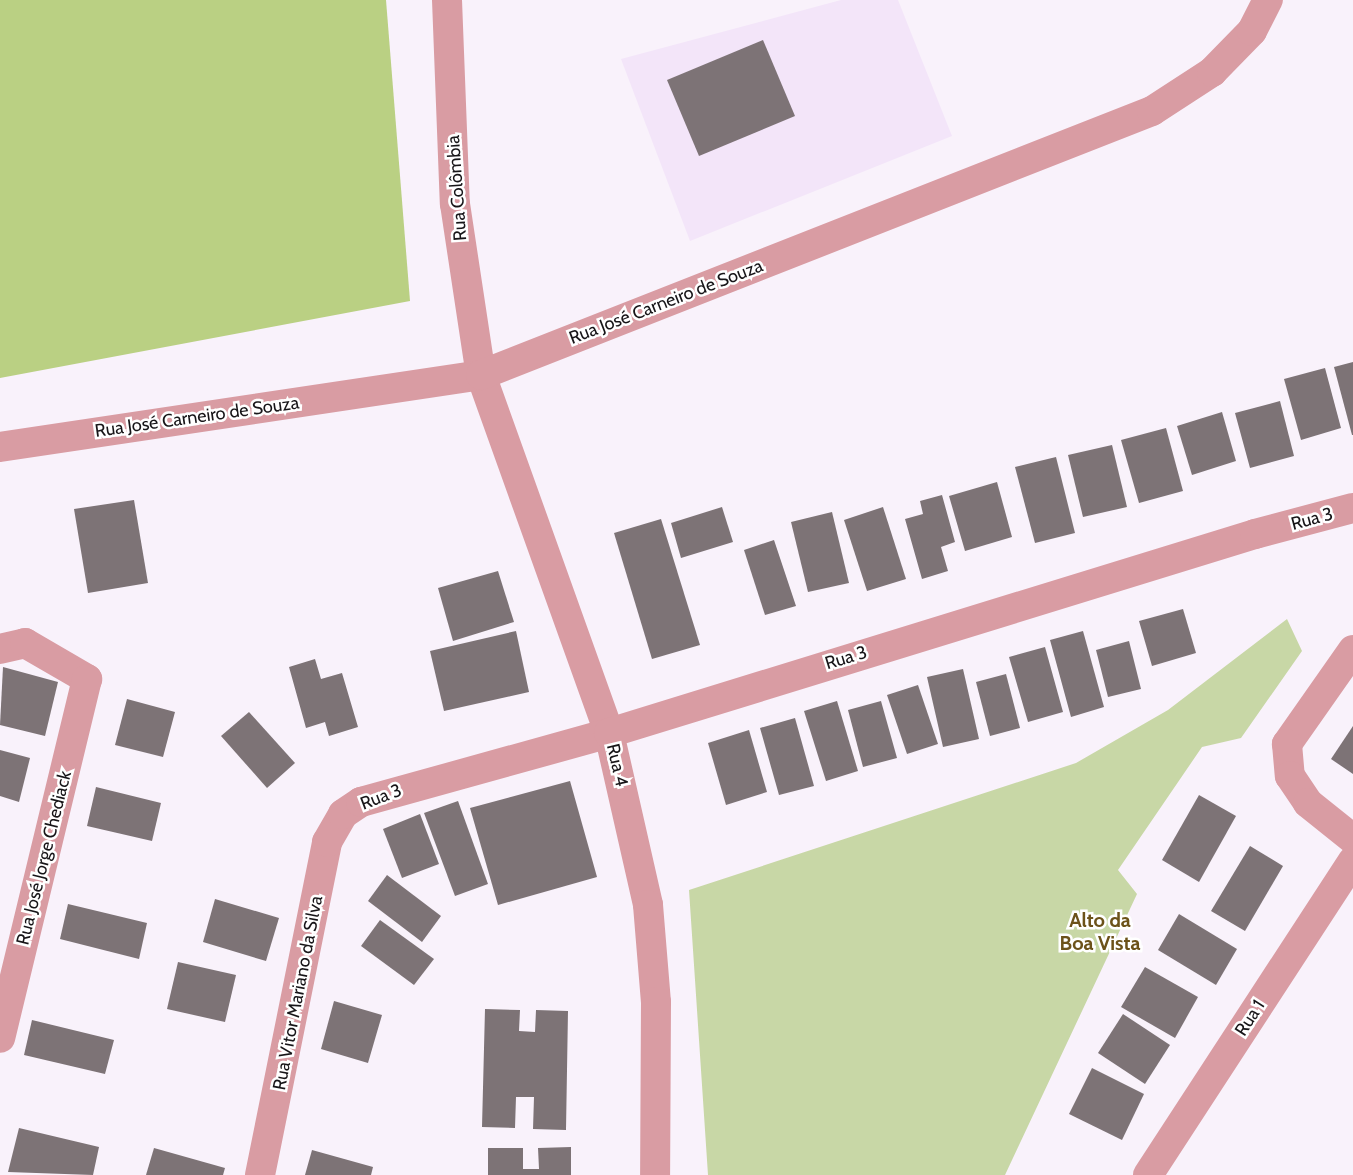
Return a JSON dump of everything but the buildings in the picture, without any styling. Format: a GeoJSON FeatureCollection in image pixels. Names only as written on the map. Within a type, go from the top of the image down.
{"type":"FeatureCollection","features":[{"type":"Feature","properties":{"kind":"street","name":"Rua Colômbia"},"geometry":{"type":"LineString","coordinates":[[447,0],[455,204],[469,318],[481,375]]}},
{"type":"Feature","properties":{"kind":"street","name":"Rua José Carneiro de Souza"},"geometry":{"type":"LineString","coordinates":[[0,447],[481,375],[1152,111],[1212,72],[1252,31],[1268,0]]}},
{"type":"Feature","properties":{"kind":"street","name":"Rua 4"},"geometry":{"type":"LineString","coordinates":[[481,375],[609,733],[648,904],[656,1002],[655,1175]]}},
{"type":"Feature","properties":{"kind":"street","name":"Rua 3"},"geometry":{"type":"LineString","coordinates":[[343,814],[380,793],[609,733],[1233,540],[1353,508]]}},
{"type":"Feature","properties":{"kind":"street","name":"Rua José Jorge Chediack"},"geometry":{"type":"LineString","coordinates":[[0,649],[25,643],[87,679],[0,1038]]}},
{"type":"Feature","properties":{"kind":"street"},"geometry":{"type":"LineString","coordinates":[[1353,650],[1287,744],[1290,776],[1308,803],[1353,839]]}},
{"type":"Feature","properties":{"kind":"street","name":"Rua Vitor Mariano da Silva"},"geometry":{"type":"LineString","coordinates":[[260,1175],[327,842],[343,814]]}},
{"type":"Feature","properties":{"kind":"street","name":"Rua 1"},"geometry":{"type":"LineString","coordinates":[[1148,1175],[1353,861]]}},
{"type":"Feature","properties":{"kind":"shaded area"},"geometry":{"type":"Polygon","coordinates":[[[841,0],[898,0],[952,136],[690,241],[621,59],[841,0]]]}},
{"type":"Feature","properties":{"kind":"green space"},"geometry":{"type":"Polygon","coordinates":[[[0,0],[386,0],[410,301],[0,378],[0,0]]]}},
{"type":"Feature","properties":{"kind":"green space"},"geometry":{"type":"Polygon","coordinates":[[[1287,619],[1302,651],[1241,738],[1202,747],[1118,870],[1137,894],[1005,1175],[708,1175],[689,890],[1076,763],[1168,710],[1287,619]]]}},
{"type":"Feature","properties":{"kind":"district","name":"Alto da Boa Vista"},"geometry":{"type":"Point","coordinates":[1100,932]}}]}
